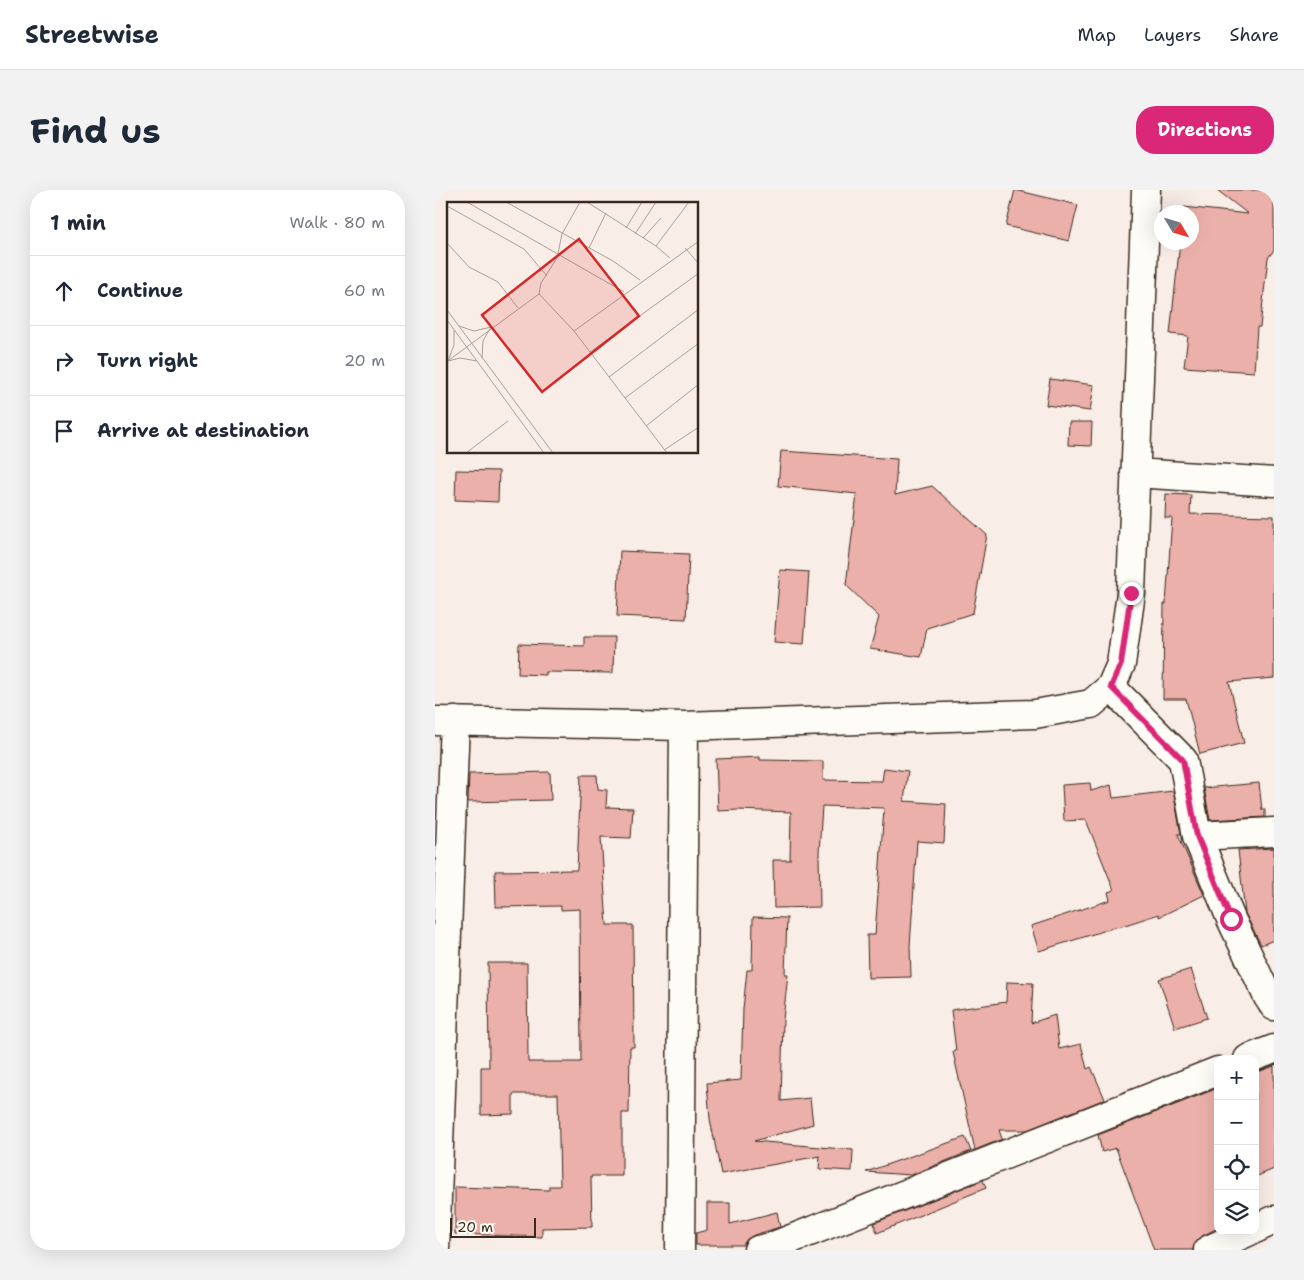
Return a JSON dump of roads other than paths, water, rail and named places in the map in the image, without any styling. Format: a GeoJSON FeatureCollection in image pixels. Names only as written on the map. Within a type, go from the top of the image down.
{"type":"FeatureCollection","features":[{"type":"Feature","properties":{"kind":"street"},"geometry":{"type":"LineString","coordinates":[[435,1250],[445,721],[684,726],[1035,714],[1091,704],[1111,687],[1121,664],[1131,593],[1145,190]]}},
{"type":"Feature","properties":{"kind":"street"},"geometry":{"type":"LineString","coordinates":[[1135,473],[1274,482]]}},
{"type":"Feature","properties":{"kind":"street"},"geometry":{"type":"LineString","coordinates":[[1111,687],[1183,760],[1197,836],[1231,919],[1274,1006]]}},
{"type":"Feature","properties":{"kind":"street"},"geometry":{"type":"LineString","coordinates":[[680,1250],[684,726]]}},
{"type":"Feature","properties":{"kind":"street"},"geometry":{"type":"LineString","coordinates":[[1197,836],[1274,832]]}},
{"type":"Feature","properties":{"kind":"street"},"geometry":{"type":"LineString","coordinates":[[1258,1055],[1274,1049]]}},
{"type":"Feature","properties":{"kind":"street"},"geometry":{"type":"LineString","coordinates":[[758,1250],[771,1247],[1214,1073]]}},
{"type":"Feature","properties":{"kind":"street"},"geometry":{"type":"LineString","coordinates":[[1259,1227],[1274,1220]]}},
{"type":"Feature","properties":{"kind":"street"},"geometry":{"type":"LineString","coordinates":[[1208,1250],[1241,1235]]}}]}
